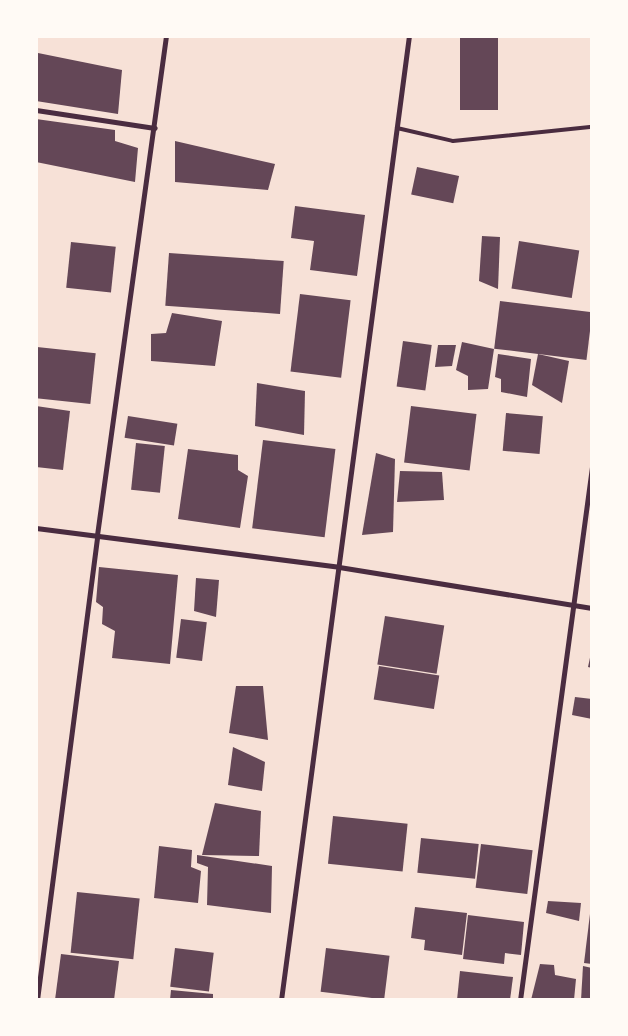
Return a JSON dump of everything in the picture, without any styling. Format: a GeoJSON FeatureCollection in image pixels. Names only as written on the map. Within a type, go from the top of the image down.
{"type":"FeatureCollection","features":[{"type":"Feature","properties":{"kind":"street"},"geometry":{"type":"LineString","coordinates":[[37,1000],[97,535],[155,128],[166,36]]}},
{"type":"Feature","properties":{"kind":"street"},"geometry":{"type":"LineString","coordinates":[[281,1000],[409,36]]}},
{"type":"Feature","properties":{"kind":"street"},"geometry":{"type":"LineString","coordinates":[[36,110],[155,128]]}},
{"type":"Feature","properties":{"kind":"street"},"geometry":{"type":"LineString","coordinates":[[520,1000],[592,467]]}},
{"type":"Feature","properties":{"kind":"street"},"geometry":{"type":"LineString","coordinates":[[36,528],[339,567],[592,608]]}},
{"type":"Feature","properties":{"kind":"lane"},"geometry":{"type":"LineString","coordinates":[[397,128],[453,141],[592,128]]}},
{"type":"Feature","properties":{"kind":"building"},"geometry":{"type":"Polygon","coordinates":[[[460,36],[498,36],[498,110],[460,110],[460,36]]]}},
{"type":"Feature","properties":{"kind":"building"},"geometry":{"type":"Polygon","coordinates":[[[38,53],[122,70],[118,114],[36,101],[38,53]]]}},
{"type":"Feature","properties":{"kind":"building"},"geometry":{"type":"Polygon","coordinates":[[[36,119],[115,130],[115,141],[138,148],[135,182],[36,162],[36,119]]]}},
{"type":"Feature","properties":{"kind":"building"},"geometry":{"type":"Polygon","coordinates":[[[175,141],[275,164],[268,190],[175,182],[175,141]]]}},
{"type":"Feature","properties":{"kind":"building"},"geometry":{"type":"Polygon","coordinates":[[[417,167],[459,176],[453,203],[411,194],[417,167]]]}},
{"type":"Feature","properties":{"kind":"building"},"geometry":{"type":"Polygon","coordinates":[[[295,206],[365,215],[357,276],[310,270],[314,241],[291,238],[295,206]]]}},
{"type":"Feature","properties":{"kind":"building"},"geometry":{"type":"Polygon","coordinates":[[[482,236],[500,237],[498,289],[479,281],[482,236]]]}},
{"type":"Feature","properties":{"kind":"building"},"geometry":{"type":"Polygon","coordinates":[[[519,241],[579,251],[572,298],[511,288],[519,241]]]}},
{"type":"Feature","properties":{"kind":"building"},"geometry":{"type":"Polygon","coordinates":[[[71,242],[116,247],[111,292],[66,288],[71,242]]]}},
{"type":"Feature","properties":{"kind":"building"},"geometry":{"type":"Polygon","coordinates":[[[169,253],[284,261],[280,314],[165,306],[169,253]]]}},
{"type":"Feature","properties":{"kind":"building"},"geometry":{"type":"Polygon","coordinates":[[[300,294],[351,300],[341,378],[290,371],[300,294]]]}},
{"type":"Feature","properties":{"kind":"building"},"geometry":{"type":"Polygon","coordinates":[[[500,301],[592,312],[586,360],[494,349],[500,301]]]}},
{"type":"Feature","properties":{"kind":"building"},"geometry":{"type":"Polygon","coordinates":[[[172,313],[222,321],[215,366],[151,361],[151,334],[166,333],[172,313]]]}},
{"type":"Feature","properties":{"kind":"building"},"geometry":{"type":"Polygon","coordinates":[[[403,341],[432,345],[425,391],[397,387],[403,341]]]}},
{"type":"Feature","properties":{"kind":"building"},"geometry":{"type":"Polygon","coordinates":[[[462,342],[494,349],[488,389],[468,390],[468,376],[456,370],[462,342]]]}},
{"type":"Feature","properties":{"kind":"building"},"geometry":{"type":"Polygon","coordinates":[[[438,345],[456,345],[452,366],[435,367],[438,345]]]}},
{"type":"Feature","properties":{"kind":"building"},"geometry":{"type":"Polygon","coordinates":[[[37,347],[96,353],[90,404],[36,398],[37,347]]]}},
{"type":"Feature","properties":{"kind":"building"},"geometry":{"type":"Polygon","coordinates":[[[498,354],[531,359],[527,397],[501,392],[501,379],[495,377],[498,354]]]}},
{"type":"Feature","properties":{"kind":"building"},"geometry":{"type":"Polygon","coordinates":[[[538,354],[569,361],[562,403],[532,385],[538,354]]]}},
{"type":"Feature","properties":{"kind":"building"},"geometry":{"type":"Polygon","coordinates":[[[257,383],[305,391],[304,435],[255,426],[257,383]]]}},
{"type":"Feature","properties":{"kind":"building"},"geometry":{"type":"Polygon","coordinates":[[[36,406],[70,411],[63,470],[36,467],[36,406]]]}},
{"type":"Feature","properties":{"kind":"building"},"geometry":{"type":"Polygon","coordinates":[[[411,406],[477,414],[470,471],[404,463],[411,406]]]}},
{"type":"Feature","properties":{"kind":"building"},"geometry":{"type":"Polygon","coordinates":[[[506,413],[543,416],[540,454],[503,451],[506,413]]]}},
{"type":"Feature","properties":{"kind":"building"},"geometry":{"type":"Polygon","coordinates":[[[128,416],[177,424],[174,446],[125,438],[128,416]]]}},
{"type":"Feature","properties":{"kind":"building"},"geometry":{"type":"Polygon","coordinates":[[[263,440],[335,449],[325,537],[252,528],[263,440]]]}},
{"type":"Feature","properties":{"kind":"building"},"geometry":{"type":"Polygon","coordinates":[[[136,443],[165,446],[160,493],[131,490],[136,443]]]}},
{"type":"Feature","properties":{"kind":"building"},"geometry":{"type":"Polygon","coordinates":[[[188,449],[238,455],[238,470],[248,476],[240,528],[178,519],[188,449]]]}},
{"type":"Feature","properties":{"kind":"building"},"geometry":{"type":"Polygon","coordinates":[[[376,453],[395,459],[393,532],[362,535],[376,453]]]}},
{"type":"Feature","properties":{"kind":"building"},"geometry":{"type":"Polygon","coordinates":[[[400,471],[442,472],[444,500],[397,502],[400,471]]]}},
{"type":"Feature","properties":{"kind":"building"},"geometry":{"type":"Polygon","coordinates":[[[99,567],[178,575],[170,664],[112,658],[115,631],[102,624],[103,607],[96,602],[99,567]]]}},
{"type":"Feature","properties":{"kind":"building"},"geometry":{"type":"Polygon","coordinates":[[[196,578],[219,580],[216,617],[194,611],[196,578]]]}},
{"type":"Feature","properties":{"kind":"building"},"geometry":{"type":"Polygon","coordinates":[[[385,616],[444,625],[437,674],[377,664],[385,616]]]}},
{"type":"Feature","properties":{"kind":"building"},"geometry":{"type":"Polygon","coordinates":[[[181,619],[207,622],[202,661],[176,658],[181,619]]]}},
{"type":"Feature","properties":{"kind":"building"},"geometry":{"type":"Polygon","coordinates":[[[592,653],[592,668],[588,667],[592,653]]]}},
{"type":"Feature","properties":{"kind":"building"},"geometry":{"type":"Polygon","coordinates":[[[379,666],[439,676],[434,709],[374,700],[379,666]]]}},
{"type":"Feature","properties":{"kind":"building"},"geometry":{"type":"Polygon","coordinates":[[[236,686],[263,686],[268,740],[229,733],[236,686]]]}},
{"type":"Feature","properties":{"kind":"building"},"geometry":{"type":"Polygon","coordinates":[[[575,697],[592,699],[592,719],[572,715],[575,697]]]}},
{"type":"Feature","properties":{"kind":"building"},"geometry":{"type":"Polygon","coordinates":[[[233,747],[265,762],[262,791],[228,785],[233,747]]]}},
{"type":"Feature","properties":{"kind":"building"},"geometry":{"type":"Polygon","coordinates":[[[215,803],[261,811],[259,856],[202,855],[215,803]]]}},
{"type":"Feature","properties":{"kind":"building"},"geometry":{"type":"Polygon","coordinates":[[[333,816],[408,824],[403,872],[328,864],[333,816]]]}},
{"type":"Feature","properties":{"kind":"building"},"geometry":{"type":"Polygon","coordinates":[[[421,838],[479,844],[475,879],[417,873],[421,838]]]}},
{"type":"Feature","properties":{"kind":"building"},"geometry":{"type":"Polygon","coordinates":[[[481,844],[533,850],[527,894],[476,888],[481,844]]]}},
{"type":"Feature","properties":{"kind":"building"},"geometry":{"type":"Polygon","coordinates":[[[159,846],[192,850],[191,867],[201,871],[198,903],[154,898],[159,846]]]}},
{"type":"Feature","properties":{"kind":"building"},"geometry":{"type":"Polygon","coordinates":[[[197,855],[272,866],[271,913],[207,905],[208,867],[197,863],[197,855]]]}},
{"type":"Feature","properties":{"kind":"building"},"geometry":{"type":"Polygon","coordinates":[[[77,892],[140,899],[133,959],[71,953],[77,892]]]}},
{"type":"Feature","properties":{"kind":"building"},"geometry":{"type":"Polygon","coordinates":[[[548,901],[581,903],[579,921],[546,913],[548,901]]]}},
{"type":"Feature","properties":{"kind":"building"},"geometry":{"type":"Polygon","coordinates":[[[415,907],[467,913],[462,955],[424,950],[425,940],[411,938],[415,907]]]}},
{"type":"Feature","properties":{"kind":"building"},"geometry":{"type":"Polygon","coordinates":[[[590,914],[592,914],[592,964],[584,963],[590,914]]]}},
{"type":"Feature","properties":{"kind":"building"},"geometry":{"type":"Polygon","coordinates":[[[468,915],[524,922],[521,955],[505,953],[504,964],[463,959],[468,915]]]}},
{"type":"Feature","properties":{"kind":"building"},"geometry":{"type":"Polygon","coordinates":[[[175,948],[214,953],[209,991],[170,987],[175,948]]]}},
{"type":"Feature","properties":{"kind":"building"},"geometry":{"type":"Polygon","coordinates":[[[326,948],[390,956],[384,999],[321,992],[326,948]]]}},
{"type":"Feature","properties":{"kind":"building"},"geometry":{"type":"Polygon","coordinates":[[[61,954],[119,961],[114,1000],[55,1000],[61,954]]]}},
{"type":"Feature","properties":{"kind":"building"},"geometry":{"type":"Polygon","coordinates":[[[540,964],[554,965],[555,975],[576,979],[574,1000],[531,1000],[540,964]]]}},
{"type":"Feature","properties":{"kind":"building"},"geometry":{"type":"Polygon","coordinates":[[[583,966],[592,968],[592,1000],[581,1000],[583,966]]]}},
{"type":"Feature","properties":{"kind":"building"},"geometry":{"type":"Polygon","coordinates":[[[460,971],[513,977],[510,1000],[457,1000],[460,971]]]}},
{"type":"Feature","properties":{"kind":"building"},"geometry":{"type":"Polygon","coordinates":[[[171,990],[213,994],[213,1000],[170,1000],[171,990]]]}}]}
